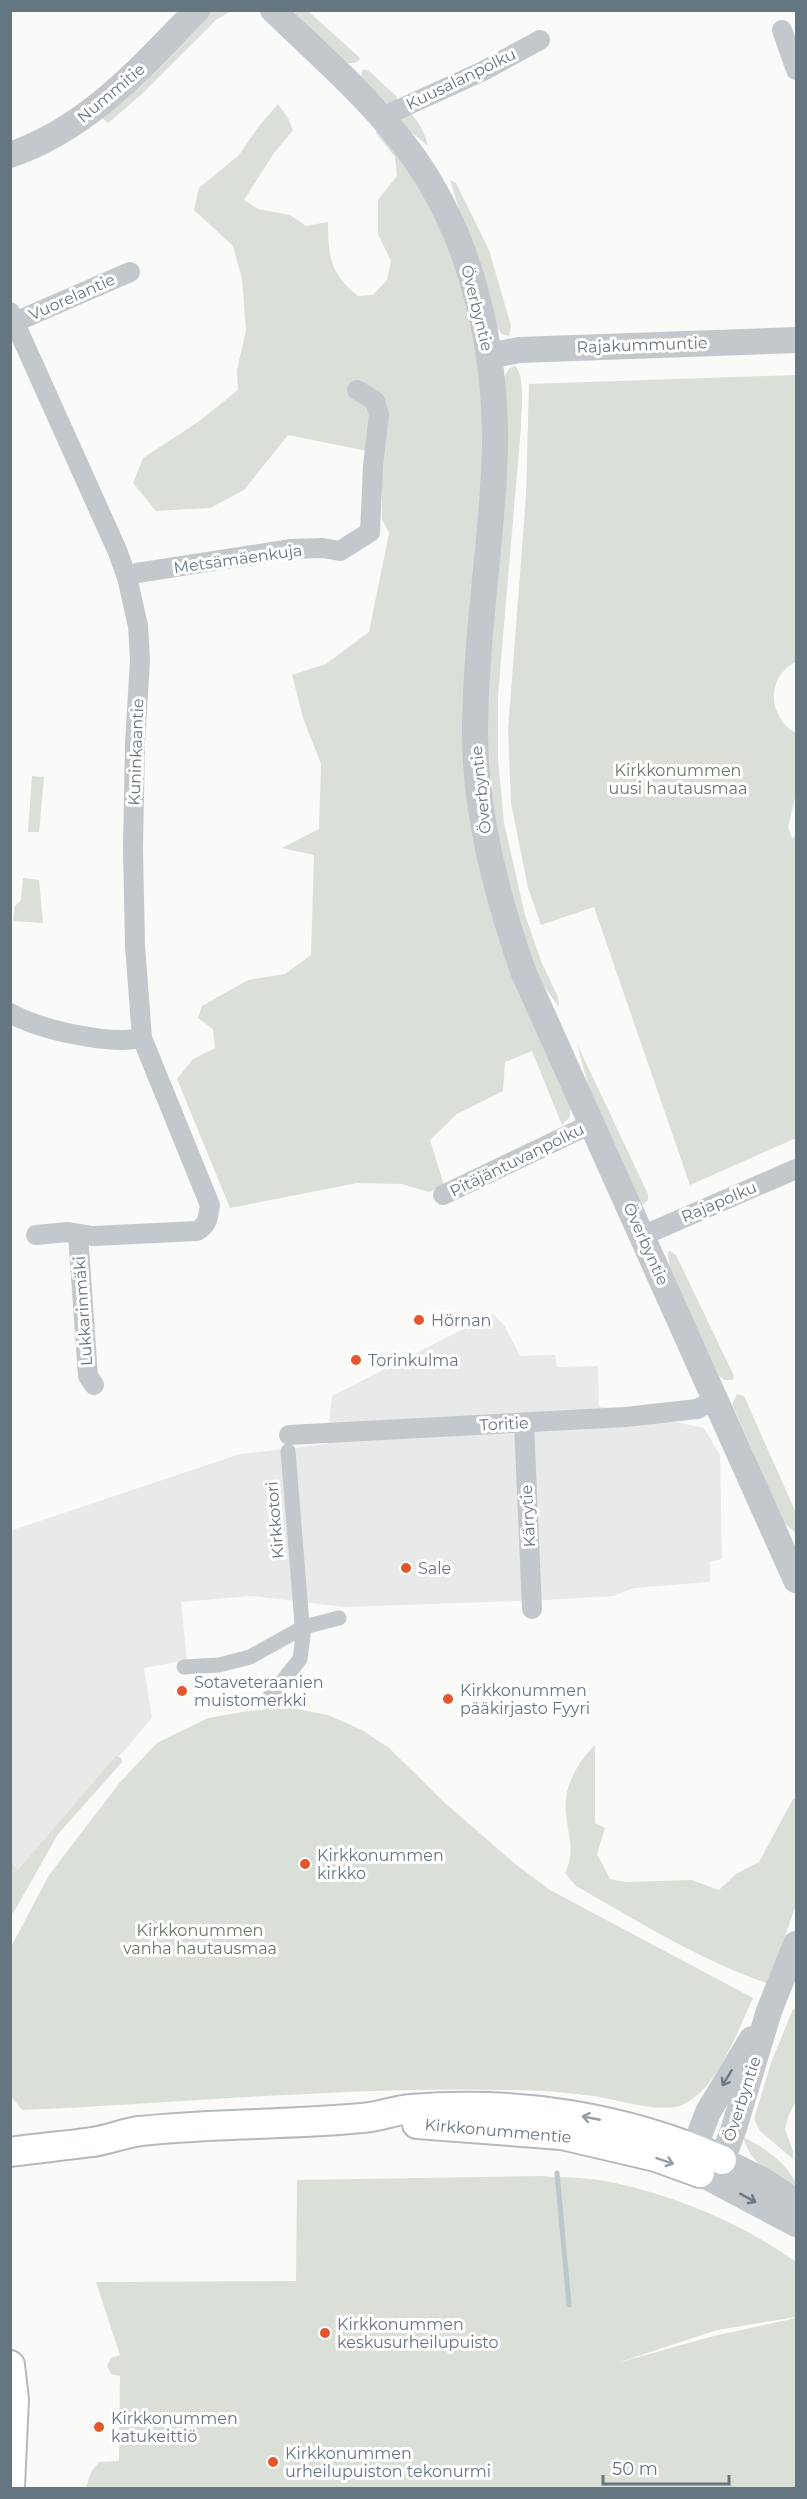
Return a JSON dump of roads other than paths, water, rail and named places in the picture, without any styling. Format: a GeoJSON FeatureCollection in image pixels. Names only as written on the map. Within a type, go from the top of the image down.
{"type":"FeatureCollection","features":[{"type":"Feature","properties":{"kind":"main road","name":"Kirkkonummentie"},"geometry":{"type":"LineString","coordinates":[[10,2152],[94,2142],[138,2132],[364,2118],[430,2126],[562,2135],[656,2157],[705,2160]]}},
{"type":"Feature","properties":{"kind":"main road","name":"Kirkkonummentie"},"geometry":{"type":"LineString","coordinates":[[10,2132],[92,2127],[138,2132]]}},
{"type":"Feature","properties":{"kind":"main road"},"geometry":{"type":"LineString","coordinates":[[10,2365],[14,2399],[10,2486]]}},
{"type":"Feature","properties":{"kind":"street","name":"Nummitie"},"geometry":{"type":"LineString","coordinates":[[10,155],[31,148],[91,113],[116,93],[197,10]]}},
{"type":"Feature","properties":{"kind":"street","name":"Överbyntie"},"geometry":{"type":"LineString","coordinates":[[273,10],[382,117],[430,183],[445,210],[474,285],[489,356],[495,431],[492,501],[476,683],[477,776],[483,824],[507,926],[523,971],[591,1124],[796,1574]]}},
{"type":"Feature","properties":{"kind":"street"},"geometry":{"type":"LineString","coordinates":[[782,30],[796,70]]}},
{"type":"Feature","properties":{"kind":"street","name":"Kuusalanpolku"},"geometry":{"type":"LineString","coordinates":[[382,117],[483,70],[540,40]]}},
{"type":"Feature","properties":{"kind":"street","name":"Vuorelantie"},"geometry":{"type":"LineString","coordinates":[[13,317],[130,272]]}},
{"type":"Feature","properties":{"kind":"street","name":"Kuninkaantie"},"geometry":{"type":"LineString","coordinates":[[13,317],[127,577],[138,626],[140,659],[135,744],[133,848],[135,946],[142,1038],[210,1205]]}},
{"type":"Feature","properties":{"kind":"street","name":"Rajakummuntie"},"geometry":{"type":"LineString","coordinates":[[489,356],[519,350],[796,340]]}},
{"type":"Feature","properties":{"kind":"street","name":"Metsämäenkuja"},"geometry":{"type":"LineString","coordinates":[[127,577],[137,573],[291,549],[322,548],[340,551],[370,532],[379,414],[375,401],[357,390]]}},
{"type":"Feature","properties":{"kind":"street"},"geometry":{"type":"LineString","coordinates":[[10,1013],[30,1023],[94,1038],[128,1041],[142,1038]]}},
{"type":"Feature","properties":{"kind":"street","name":"Pitäjäntuvanpolku"},"geometry":{"type":"LineString","coordinates":[[443,1195],[591,1124]]}},
{"type":"Feature","properties":{"kind":"street","name":"Rajapolku"},"geometry":{"type":"LineString","coordinates":[[642,1236],[796,1169]]}},
{"type":"Feature","properties":{"kind":"street","name":"Lukkarinmäki"},"geometry":{"type":"LineString","coordinates":[[36,1235],[68,1232],[93,1236],[197,1231],[204,1227],[208,1219],[210,1205]]}},
{"type":"Feature","properties":{"kind":"street","name":"Lukkarinmäki"},"geometry":{"type":"LineString","coordinates":[[78,1234],[88,1376],[94,1385]]}},
{"type":"Feature","properties":{"kind":"street","name":"Toritie"},"geometry":{"type":"LineString","coordinates":[[288,1443],[625,1417],[698,1408],[717,1400]]}},
{"type":"Feature","properties":{"kind":"street","name":"Kärrytie"},"geometry":{"type":"LineString","coordinates":[[524,1423],[532,1609]]}},
{"type":"Feature","properties":{"kind":"street","name":"Kirkkotori"},"geometry":{"type":"LineString","coordinates":[[288,1443],[303,1625]]}},
{"type":"Feature","properties":{"kind":"street"},"geometry":{"type":"LineString","coordinates":[[184,1667],[219,1665],[250,1656],[303,1625],[336,1616]]}},
{"type":"Feature","properties":{"kind":"street"},"geometry":{"type":"LineString","coordinates":[[266,1702],[300,1659],[303,1625]]}},
{"type":"Feature","properties":{"kind":"street","name":"Överbyntie"},"geometry":{"type":"LineString","coordinates":[[705,2160],[708,2112],[769,2011],[796,1944]]}},
{"type":"Feature","properties":{"kind":"street"},"geometry":{"type":"LineString","coordinates":[[705,2160],[762,2180],[796,2202]]}},
{"type":"Feature","properties":{"kind":"street"},"geometry":{"type":"LineString","coordinates":[[705,2160],[796,2224]]}},
{"type":"Feature","properties":{"kind":"waterway"},"geometry":{"type":"LineString","coordinates":[[557,2173],[569,2305]]}},
{"type":"Feature","properties":{"kind":"place","name":"Hörnan"},"geometry":{"type":"Point","coordinates":[419,1320]}},
{"type":"Feature","properties":{"kind":"place","name":"Torinkulma"},"geometry":{"type":"Point","coordinates":[356,1360]}},
{"type":"Feature","properties":{"kind":"place","name":"Sale"},"geometry":{"type":"Point","coordinates":[406,1568]}},
{"type":"Feature","properties":{"kind":"place","name":"Sotaveteraanien muistomerkki"},"geometry":{"type":"Point","coordinates":[182,1691]}},
{"type":"Feature","properties":{"kind":"place","name":"Kirkkonummen pääkirjasto Fyyri"},"geometry":{"type":"Point","coordinates":[448,1699]}},
{"type":"Feature","properties":{"kind":"place","name":"Kirkkonummen kirkko"},"geometry":{"type":"Point","coordinates":[305,1864]}},
{"type":"Feature","properties":{"kind":"place","name":"Kirkkonummen keskusurheilupuisto"},"geometry":{"type":"Point","coordinates":[325,2333]}},
{"type":"Feature","properties":{"kind":"place","name":"Kirkkonummen katukeittiö"},"geometry":{"type":"Point","coordinates":[99,2427]}},
{"type":"Feature","properties":{"kind":"place","name":"Kirkkonummen urheilupuiston tekonurmi"},"geometry":{"type":"Point","coordinates":[273,2462]}},
{"type":"Feature","properties":{"kind":"park label","name":"Kirkkonummen uusi hautausmaa"},"geometry":{"type":"Point","coordinates":[678,779]}},
{"type":"Feature","properties":{"kind":"park label","name":"Kirkkonummen vanha hautausmaa"},"geometry":{"type":"Point","coordinates":[200,1939]}}]}
